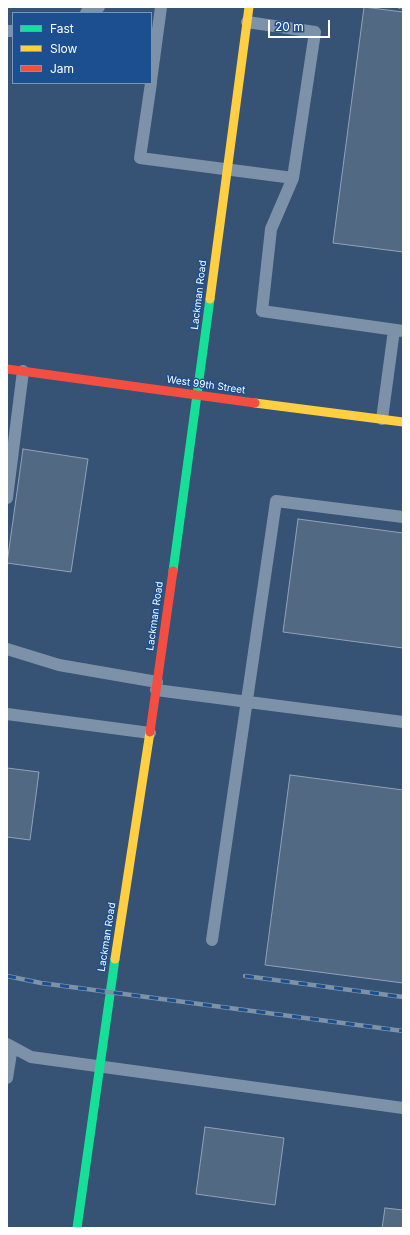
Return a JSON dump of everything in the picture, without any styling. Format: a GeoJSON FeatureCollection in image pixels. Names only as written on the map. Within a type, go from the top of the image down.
{"type":"FeatureCollection","features":[{"type":"Feature","properties":{"kind":"main road","name":"Lackman Road"},"geometry":{"type":"LineString","coordinates":[[77,1228],[99,1066],[157,686],[249,7]]}},
{"type":"Feature","properties":{"kind":"main road","name":"West 99th Street"},"geometry":{"type":"LineString","coordinates":[[7,369],[403,422]]}},
{"type":"Feature","properties":{"kind":"lane"},"geometry":{"type":"LineString","coordinates":[[88,12],[99,7]]}},
{"type":"Feature","properties":{"kind":"lane"},"geometry":{"type":"LineString","coordinates":[[152,74],[161,7]]}},
{"type":"Feature","properties":{"kind":"lane"},"geometry":{"type":"LineString","coordinates":[[247,22],[315,32],[294,178],[271,229],[262,311],[398,331],[382,419]]}},
{"type":"Feature","properties":{"kind":"lane"},"geometry":{"type":"LineString","coordinates":[[151,84],[140,158],[294,178]]}},
{"type":"Feature","properties":{"kind":"lane"},"geometry":{"type":"LineString","coordinates":[[7,498],[23,371]]}},
{"type":"Feature","properties":{"kind":"lane"},"geometry":{"type":"LineString","coordinates":[[212,940],[276,501],[403,517]]}},
{"type":"Feature","properties":{"kind":"lane"},"geometry":{"type":"LineString","coordinates":[[7,649],[59,665],[157,686],[246,702],[403,722]]}},
{"type":"Feature","properties":{"kind":"lane"},"geometry":{"type":"LineString","coordinates":[[7,714],[150,733]]}},
{"type":"Feature","properties":{"kind":"lane"},"geometry":{"type":"LineString","coordinates":[[7,1078],[9,1045],[31,1057],[403,1108]]}},
{"type":"Feature","properties":{"kind":"building"},"geometry":{"type":"Polygon","coordinates":[[[364,7],[403,12],[403,252],[333,243],[364,7]]]}},
{"type":"Feature","properties":{"kind":"building"},"geometry":{"type":"Polygon","coordinates":[[[23,449],[88,459],[71,572],[7,563],[23,449]]]}},
{"type":"Feature","properties":{"kind":"building"},"geometry":{"type":"Polygon","coordinates":[[[298,519],[403,533],[403,648],[283,632],[298,519]]]}},
{"type":"Feature","properties":{"kind":"building"},"geometry":{"type":"Polygon","coordinates":[[[7,768],[39,772],[30,840],[7,837],[7,768]]]}},
{"type":"Feature","properties":{"kind":"building"},"geometry":{"type":"Polygon","coordinates":[[[290,775],[403,790],[403,983],[265,965],[290,775]]]}},
{"type":"Feature","properties":{"kind":"building"},"geometry":{"type":"Polygon","coordinates":[[[205,1127],[284,1138],[275,1205],[196,1194],[205,1127]]]}},
{"type":"Feature","properties":{"kind":"building"},"geometry":{"type":"Polygon","coordinates":[[[385,1208],[403,1210],[403,1228],[382,1228],[385,1208]]]}},
{"type":"Feature","properties":{"kind":"railway"},"geometry":{"type":"LineString","coordinates":[[7,976],[41,983],[403,1031]]}},
{"type":"Feature","properties":{"kind":"railway"},"geometry":{"type":"LineString","coordinates":[[245,976],[403,997]]}},
{"type":"Feature","properties":{"kind":"traffic: fast"},"geometry":{"type":"LineString","coordinates":[[173,571],[210,299]]}},
{"type":"Feature","properties":{"kind":"traffic: fast"},"geometry":{"type":"LineString","coordinates":[[77,1228],[115,959]]}},
{"type":"Feature","properties":{"kind":"traffic: slow"},"geometry":{"type":"LineString","coordinates":[[210,299],[249,7]]}},
{"type":"Feature","properties":{"kind":"traffic: slow"},"geometry":{"type":"LineString","coordinates":[[255,403],[403,422]]}},
{"type":"Feature","properties":{"kind":"traffic: slow"},"geometry":{"type":"LineString","coordinates":[[115,959],[150,732]]}},
{"type":"Feature","properties":{"kind":"traffic: jam"},"geometry":{"type":"LineString","coordinates":[[7,369],[255,403]]}},
{"type":"Feature","properties":{"kind":"traffic: jam"},"geometry":{"type":"LineString","coordinates":[[150,732],[173,571]]}}]}
